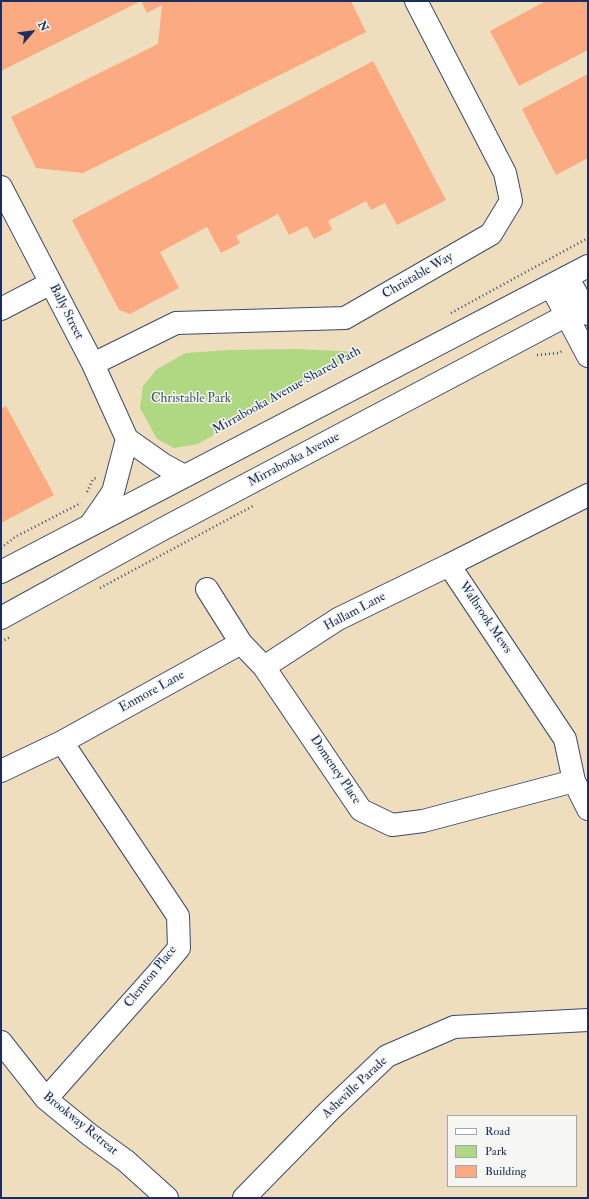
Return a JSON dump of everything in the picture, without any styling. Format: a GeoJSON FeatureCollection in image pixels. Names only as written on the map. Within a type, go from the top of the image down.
{"type":"FeatureCollection","features":[{"type":"Feature","properties":{"kind":"street","name":"Christable Way"},"geometry":{"type":"LineString","coordinates":[[93,364],[176,323],[345,318],[491,234],[511,202],[505,173],[416,1]]}},
{"type":"Feature","properties":{"kind":"street","name":"Bally Street"},"geometry":{"type":"LineString","coordinates":[[1,187],[93,364],[127,439]]}},
{"type":"Feature","properties":{"kind":"street"},"geometry":{"type":"LineString","coordinates":[[1,572],[588,266]]}},
{"type":"Feature","properties":{"kind":"street"},"geometry":{"type":"LineString","coordinates":[[559,281],[582,310],[584,348]]}},
{"type":"Feature","properties":{"kind":"street"},"geometry":{"type":"LineString","coordinates":[[1,310],[51,283]]}},
{"type":"Feature","properties":{"kind":"street","name":"Mirrabooka Avenue"},"geometry":{"type":"LineString","coordinates":[[1,618],[159,531],[582,310]]}},
{"type":"Feature","properties":{"kind":"street"},"geometry":{"type":"LineString","coordinates":[[91,524],[113,492],[127,439],[164,465],[184,476]]}},
{"type":"Feature","properties":{"kind":"street"},"geometry":{"type":"LineString","coordinates":[[449,565],[588,495]]}},
{"type":"Feature","properties":{"kind":"street","name":"Hallam Lane"},"geometry":{"type":"LineString","coordinates":[[264,667],[338,619],[449,565]]}},
{"type":"Feature","properties":{"kind":"street","name":"Walbrook Mews"},"geometry":{"type":"LineString","coordinates":[[449,565],[565,739],[574,781],[588,809]]}},
{"type":"Feature","properties":{"kind":"street","name":"Domeney Place"},"geometry":{"type":"LineString","coordinates":[[207,589],[241,643],[264,667],[362,810],[392,825],[423,821],[574,781]]}},
{"type":"Feature","properties":{"kind":"street","name":"Enmore Lane"},"geometry":{"type":"LineString","coordinates":[[1,771],[62,742],[241,643]]}},
{"type":"Feature","properties":{"kind":"street","name":"Clemton Place"},"geometry":{"type":"LineString","coordinates":[[46,1098],[179,948],[178,916],[62,742]]}},
{"type":"Feature","properties":{"kind":"street","name":"Asheville Parade"},"geometry":{"type":"LineString","coordinates":[[244,1198],[329,1111],[387,1056],[454,1027],[588,1020]]}},
{"type":"Feature","properties":{"kind":"street","name":"Brookway Retreat"},"geometry":{"type":"LineString","coordinates":[[1,1042],[46,1098],[90,1135],[126,1161],[167,1198]]}},
{"type":"Feature","properties":{"kind":"path"},"geometry":{"type":"LineString","coordinates":[[451,313],[588,238]]}},
{"type":"Feature","properties":{"kind":"path"},"geometry":{"type":"LineString","coordinates":[[532,355],[559,353],[584,348]]}},
{"type":"Feature","properties":{"kind":"path"},"geometry":{"type":"LineString","coordinates":[[85,496],[93,479],[119,468]]}},
{"type":"Feature","properties":{"kind":"path"},"geometry":{"type":"LineString","coordinates":[[1,548],[15,537],[83,501]]}},
{"type":"Feature","properties":{"kind":"path"},"geometry":{"type":"LineString","coordinates":[[98,590],[256,504]]}},
{"type":"Feature","properties":{"kind":"path"},"geometry":{"type":"LineString","coordinates":[[1,642],[15,634]]}},
{"type":"Feature","properties":{"kind":"green space","name":"Christable Park"},"geometry":{"type":"Polygon","coordinates":[[[296,349],[359,352],[198,444],[174,448],[157,439],[140,408],[143,386],[157,369],[186,353],[229,350],[296,349]]]}},
{"type":"Feature","properties":{"kind":"building"},"geometry":{"type":"Polygon","coordinates":[[[1,1],[141,1],[1,71],[1,1]]]}},
{"type":"Feature","properties":{"kind":"building"},"geometry":{"type":"Polygon","coordinates":[[[141,1],[351,1],[366,32],[83,173],[36,168],[11,117],[158,44],[162,5],[147,13],[141,1]]]}},
{"type":"Feature","properties":{"kind":"building"},"geometry":{"type":"Polygon","coordinates":[[[546,1],[588,1],[588,50],[519,86],[490,31],[546,1]]]}},
{"type":"Feature","properties":{"kind":"building"},"geometry":{"type":"Polygon","coordinates":[[[373,61],[446,200],[397,225],[385,203],[371,210],[366,201],[328,221],[332,230],[314,239],[307,226],[289,235],[278,214],[236,236],[240,243],[221,253],[207,227],[160,252],[179,288],[130,314],[119,310],[72,220],[373,61]]]}},
{"type":"Feature","properties":{"kind":"building"},"geometry":{"type":"Polygon","coordinates":[[[588,74],[588,158],[556,175],[522,109],[588,74]]]}},
{"type":"Feature","properties":{"kind":"building"},"geometry":{"type":"Polygon","coordinates":[[[6,406],[54,495],[1,523],[1,409],[6,406]]]}}]}
